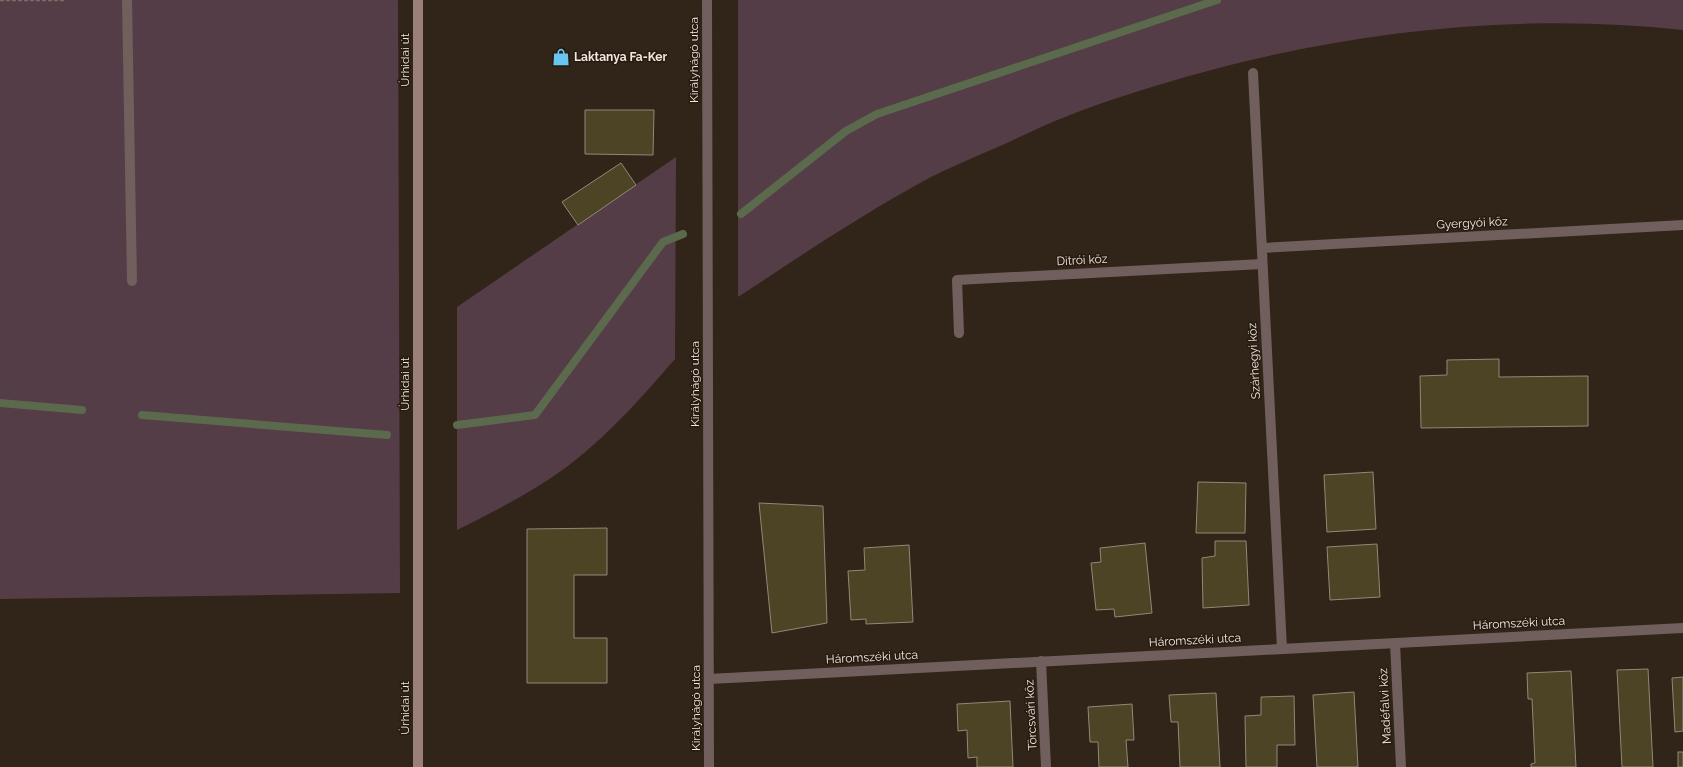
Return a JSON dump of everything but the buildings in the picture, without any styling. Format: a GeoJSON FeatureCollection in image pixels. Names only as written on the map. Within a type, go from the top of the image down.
{"type":"FeatureCollection","features":[{"type":"Feature","properties":{"kind":"main road","name":"Úrhidai út"},"geometry":{"type":"LineString","coordinates":[[418,0],[418,767]]}},
{"type":"Feature","properties":{"kind":"street"},"geometry":{"type":"LineString","coordinates":[[127,0],[132,281]]}},
{"type":"Feature","properties":{"kind":"street","name":"Királyhágó utca"},"geometry":{"type":"LineString","coordinates":[[707,0],[710,767]]}},
{"type":"Feature","properties":{"kind":"street","name":"Szárhegyi köz"},"geometry":{"type":"LineString","coordinates":[[1253,73],[1282,649]]}},
{"type":"Feature","properties":{"kind":"street","name":"Gyergyói köz"},"geometry":{"type":"LineString","coordinates":[[1262,248],[1683,225]]}},
{"type":"Feature","properties":{"kind":"street","name":"Ditrói köz"},"geometry":{"type":"LineString","coordinates":[[959,333],[957,280],[1262,264]]}},
{"type":"Feature","properties":{"kind":"street","name":"Háromszéki utca"},"geometry":{"type":"LineString","coordinates":[[709,679],[1683,628]]}},
{"type":"Feature","properties":{"kind":"street","name":"Madéfalvi köz"},"geometry":{"type":"LineString","coordinates":[[1395,643],[1401,767]]}},
{"type":"Feature","properties":{"kind":"street","name":"Törcsvári köz"},"geometry":{"type":"LineString","coordinates":[[1041,661],[1046,767]]}},
{"type":"Feature","properties":{"kind":"path"},"geometry":{"type":"LineString","coordinates":[[0,0],[64,0]]}},
{"type":"Feature","properties":{"kind":"shaded area"},"geometry":{"type":"Polygon","coordinates":[[[0,0],[398,0],[400,593],[0,599],[0,0]]]}},
{"type":"Feature","properties":{"kind":"shaded area"},"geometry":{"type":"Polygon","coordinates":[[[738,0],[1683,0],[1683,30],[1621,25],[1559,23],[1434,29],[1310,47],[1249,60],[1189,76],[1071,114],[931,177],[857,220],[738,297],[738,0]]]}},
{"type":"Feature","properties":{"kind":"shaded area"},"geometry":{"type":"Polygon","coordinates":[[[676,157],[675,359],[614,426],[573,462],[531,491],[457,530],[457,307],[676,157]]]}},
{"type":"Feature","properties":{"kind":"waterway"},"geometry":{"type":"LineString","coordinates":[[741,214],[846,131],[877,114],[1217,0]]}},
{"type":"Feature","properties":{"kind":"waterway"},"geometry":{"type":"LineString","coordinates":[[457,425],[535,415],[663,242],[683,234]]}},
{"type":"Feature","properties":{"kind":"waterway"},"geometry":{"type":"LineString","coordinates":[[0,403],[82,410]]}},
{"type":"Feature","properties":{"kind":"waterway"},"geometry":{"type":"LineString","coordinates":[[142,415],[387,435]]}},
{"type":"Feature","properties":{"kind":"place","name":"Laktanya Fa-Ker"},"geometry":{"type":"Point","coordinates":[561,57]}}]}
